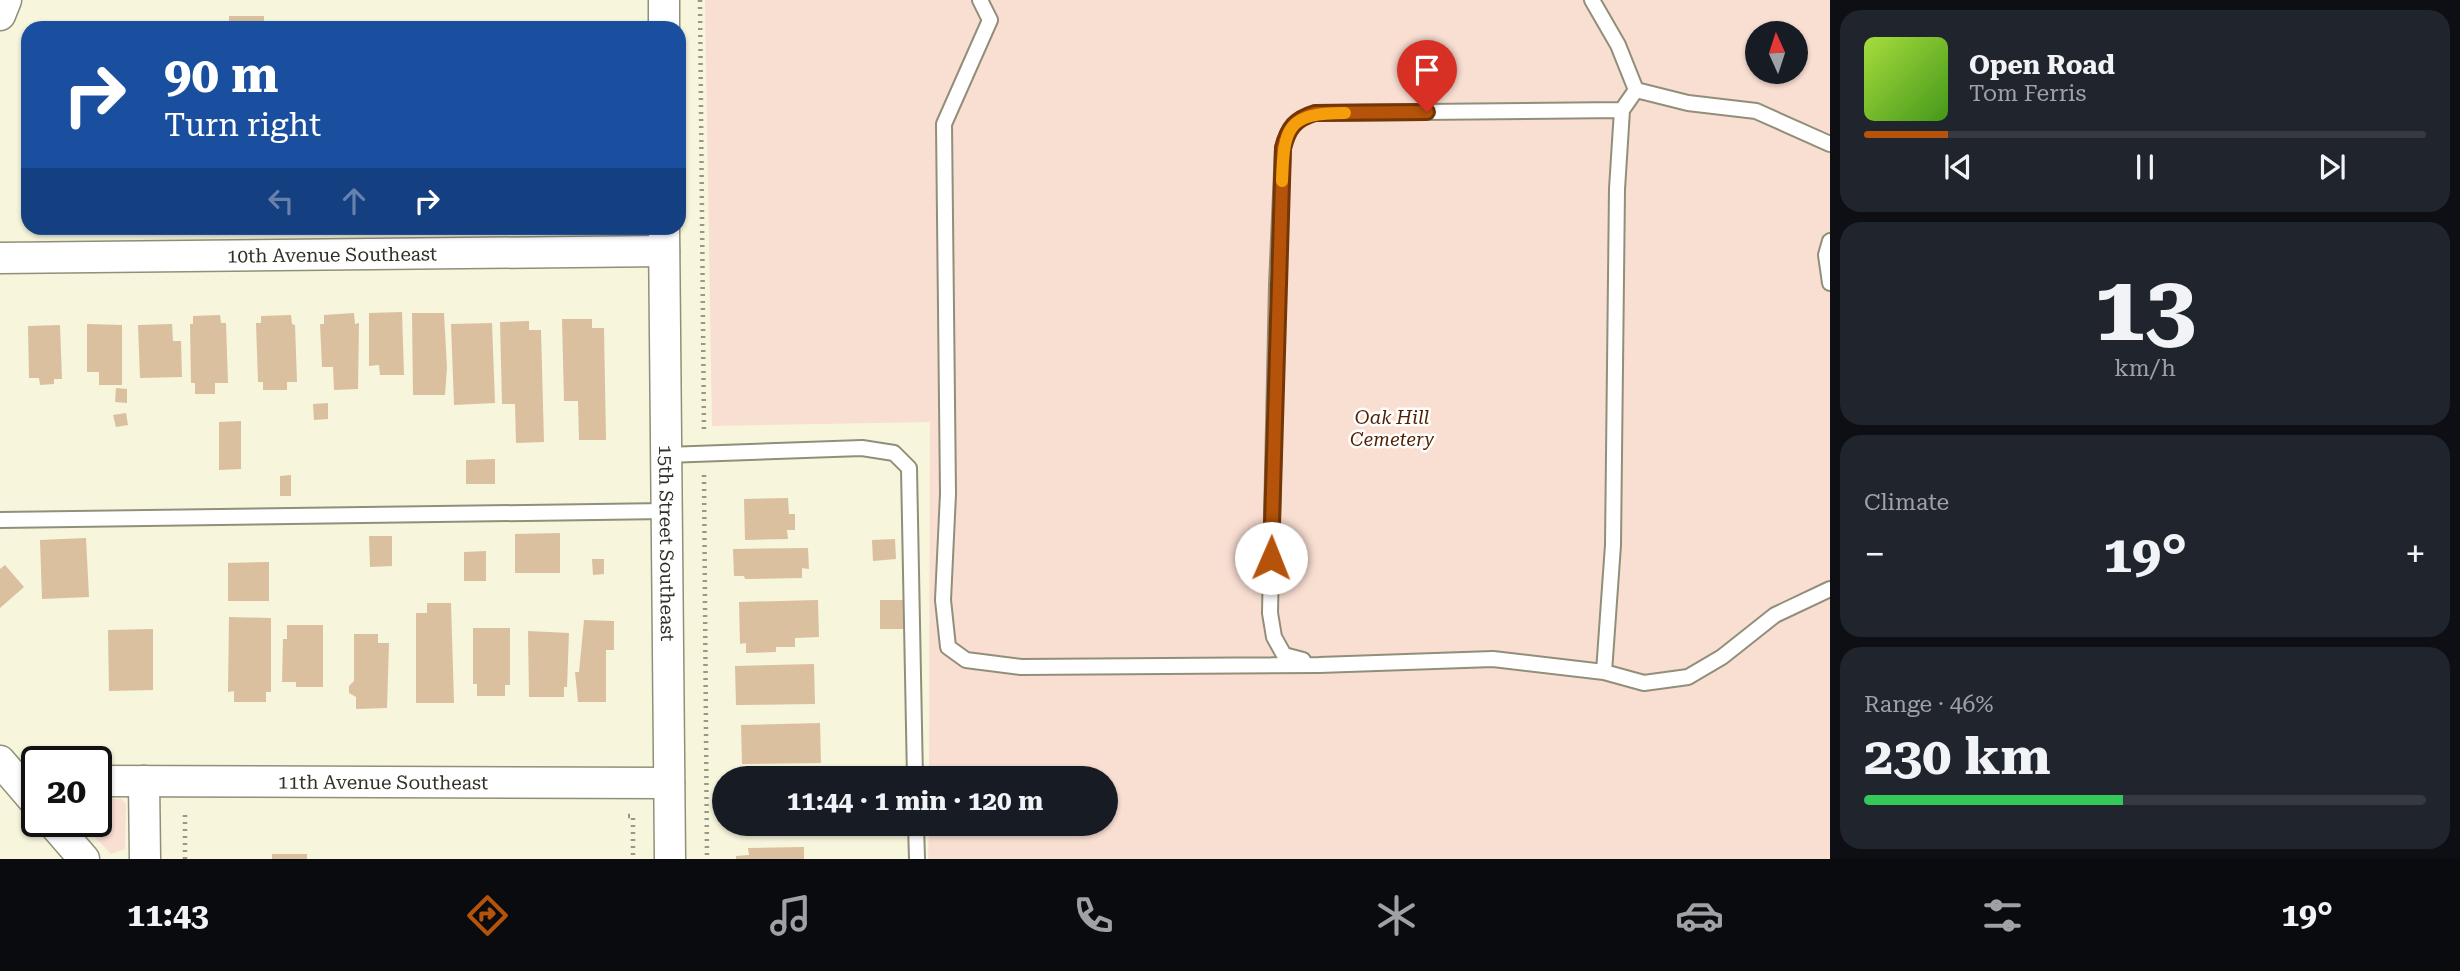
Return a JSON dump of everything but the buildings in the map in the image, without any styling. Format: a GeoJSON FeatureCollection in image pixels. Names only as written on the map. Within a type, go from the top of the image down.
{"type":"FeatureCollection","features":[{"type":"Feature","properties":{"kind":"street"},"geometry":{"type":"LineString","coordinates":[[0,15],[6,0]]}},
{"type":"Feature","properties":{"kind":"street"},"geometry":{"type":"LineString","coordinates":[[664,0],[664,21]]}},
{"type":"Feature","properties":{"kind":"street","name":"10th Avenue Southeast"},"geometry":{"type":"LineString","coordinates":[[0,258],[664,239]]}},
{"type":"Feature","properties":{"kind":"street","name":"15th Street Southeast"},"geometry":{"type":"LineString","coordinates":[[664,239],[670,859]]}},
{"type":"Feature","properties":{"kind":"street","name":"11th Avenue Southeast"},"geometry":{"type":"LineString","coordinates":[[112,781],[668,783]]}},
{"type":"Feature","properties":{"kind":"street"},"geometry":{"type":"LineString","coordinates":[[144,781],[145,859]]}},
{"type":"Feature","properties":{"kind":"street"},"geometry":{"type":"LineString","coordinates":[[65,837],[85,859]]}},
{"type":"Feature","properties":{"kind":"lane"},"geometry":{"type":"LineString","coordinates":[[980,0],[990,20],[944,124],[948,494],[943,600],[948,647],[966,660],[1021,667],[1319,665],[1493,659],[1604,671],[1644,683],[1688,677],[1722,657],[1775,615],[1830,589]]}},
{"type":"Feature","properties":{"kind":"lane"},"geometry":{"type":"LineString","coordinates":[[1592,0],[1618,45],[1636,90]]}},
{"type":"Feature","properties":{"kind":"lane"},"geometry":{"type":"LineString","coordinates":[[1604,671],[1613,545],[1617,188],[1622,110],[1636,90]]}},
{"type":"Feature","properties":{"kind":"lane"},"geometry":{"type":"LineString","coordinates":[[1636,90],[1688,103],[1756,111],[1830,144]]}},
{"type":"Feature","properties":{"kind":"lane"},"geometry":{"type":"LineString","coordinates":[[1319,665],[1284,655],[1274,637],[1270,613],[1277,285],[1283,148],[1288,130],[1302,117],[1315,113],[1622,110]]}},
{"type":"Feature","properties":{"kind":"lane"},"geometry":{"type":"LineString","coordinates":[[1830,241],[1826,255],[1830,284]]}},
{"type":"Feature","properties":{"kind":"lane"},"geometry":{"type":"LineString","coordinates":[[666,455],[862,447],[894,453],[909,468],[915,766]]}},
{"type":"Feature","properties":{"kind":"lane"},"geometry":{"type":"LineString","coordinates":[[0,520],[666,511]]}},
{"type":"Feature","properties":{"kind":"lane"},"geometry":{"type":"LineString","coordinates":[[916,836],[917,859]]}},
{"type":"Feature","properties":{"kind":"path"},"geometry":{"type":"LineString","coordinates":[[695,214],[704,213]]}},
{"type":"Feature","properties":{"kind":"path"},"geometry":{"type":"LineString","coordinates":[[185,859],[185,815],[198,815]]}},
{"type":"Feature","properties":{"kind":"path"},"geometry":{"type":"LineString","coordinates":[[620,816],[633,816],[634,859]]}},
{"type":"Feature","properties":{"kind":"green space","name":"Oak Hill Cemetery"},"geometry":{"type":"Polygon","coordinates":[[[705,0],[1830,0],[1830,859],[928,859],[929,836],[1118,836],[1118,766],[929,766],[930,422],[712,426],[705,0]]]}},
{"type":"Feature","properties":{"kind":"green space"},"geometry":{"type":"Polygon","coordinates":[[[112,799],[122,799],[126,804],[125,849],[111,854],[95,837],[112,837],[112,799]]]}},
{"type":"Feature","properties":{"kind":"slow traffic"},"geometry":{"type":"LineString","coordinates":[[1282,181],[1283,148],[1288,130],[1302,117],[1315,113],[1345,113]]}},
{"type":"Feature","properties":{"kind":"route"},"geometry":{"type":"LineString","coordinates":[[1271,558],[1277,285],[1283,148],[1288,130],[1302,117],[1315,113],[1427,112]]}}]}
